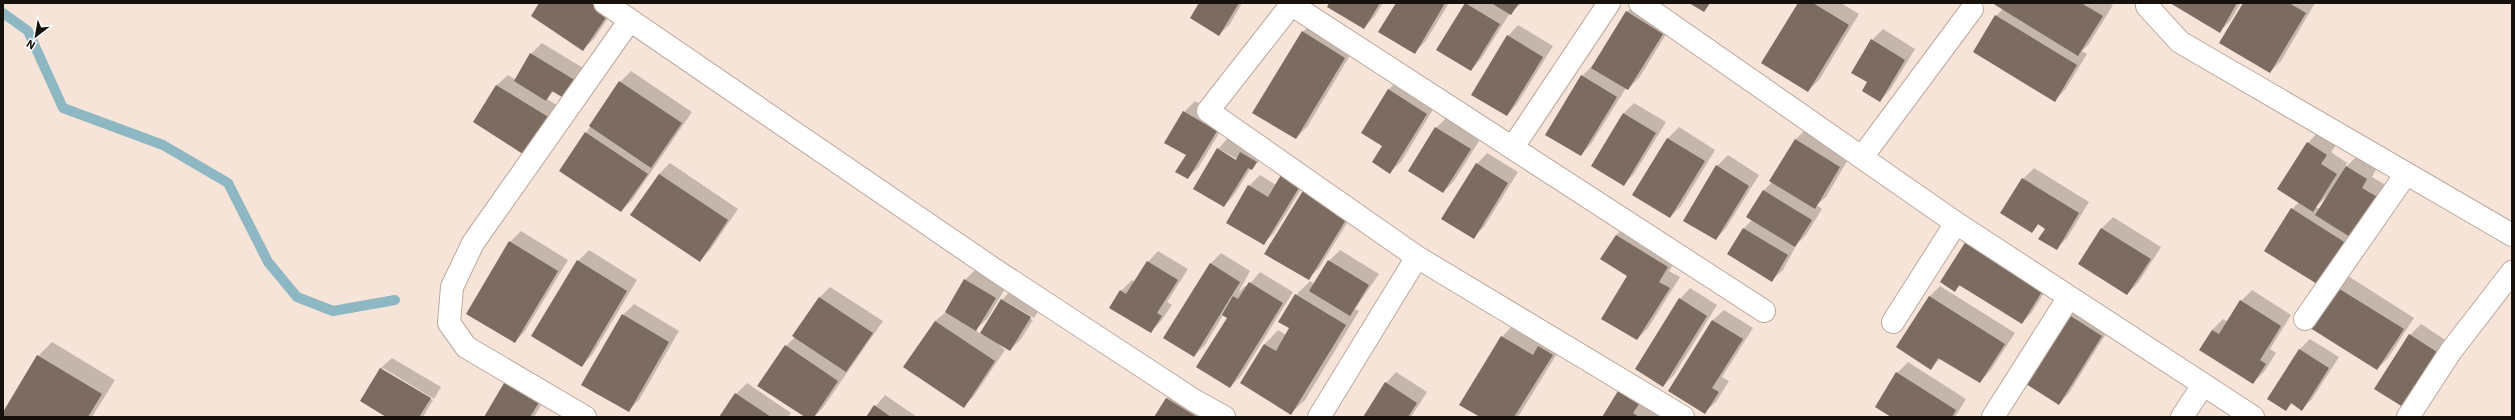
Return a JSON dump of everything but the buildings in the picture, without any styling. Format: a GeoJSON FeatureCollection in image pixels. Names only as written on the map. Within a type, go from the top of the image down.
{"type":"FeatureCollection","features":[{"type":"Feature","properties":{"kind":"street"},"geometry":{"type":"LineString","coordinates":[[605,3],[995,270],[1195,401],[1224,417]]}},
{"type":"Feature","properties":{"kind":"street"},"geometry":{"type":"LineString","coordinates":[[1513,147],[1609,3]]}},
{"type":"Feature","properties":{"kind":"street"},"geometry":{"type":"LineString","coordinates":[[1640,3],[1956,223],[2253,417]]}},
{"type":"Feature","properties":{"kind":"street"},"geometry":{"type":"LineString","coordinates":[[2147,3],[2147,6],[2180,42],[2512,235]]}},
{"type":"Feature","properties":{"kind":"street"},"geometry":{"type":"LineString","coordinates":[[1683,417],[1417,257],[1208,110],[1290,4],[1513,147],[1764,311]]}},
{"type":"Feature","properties":{"kind":"street"},"geometry":{"type":"LineString","coordinates":[[1862,157],[1972,9]]}},
{"type":"Feature","properties":{"kind":"street"},"geometry":{"type":"LineString","coordinates":[[585,417],[466,347],[449,323],[452,287],[473,243],[630,20]]}},
{"type":"Feature","properties":{"kind":"street"},"geometry":{"type":"LineString","coordinates":[[2305,319],[2406,174]]}},
{"type":"Feature","properties":{"kind":"street"},"geometry":{"type":"LineString","coordinates":[[1893,322],[1956,223]]}},
{"type":"Feature","properties":{"kind":"street"},"geometry":{"type":"LineString","coordinates":[[1319,417],[1417,257]]}},
{"type":"Feature","properties":{"kind":"street"},"geometry":{"type":"LineString","coordinates":[[2408,417],[2451,351],[2512,272]]}},
{"type":"Feature","properties":{"kind":"street"},"geometry":{"type":"LineString","coordinates":[[1993,417],[2069,297]]}},
{"type":"Feature","properties":{"kind":"street"},"geometry":{"type":"LineString","coordinates":[[2182,417],[2203,385]]}},
{"type":"Feature","properties":{"kind":"waterway"},"geometry":{"type":"LineString","coordinates":[[3,13],[28,31],[63,108],[163,145],[228,183],[268,262],[297,297],[333,311],[395,300]]}}]}
